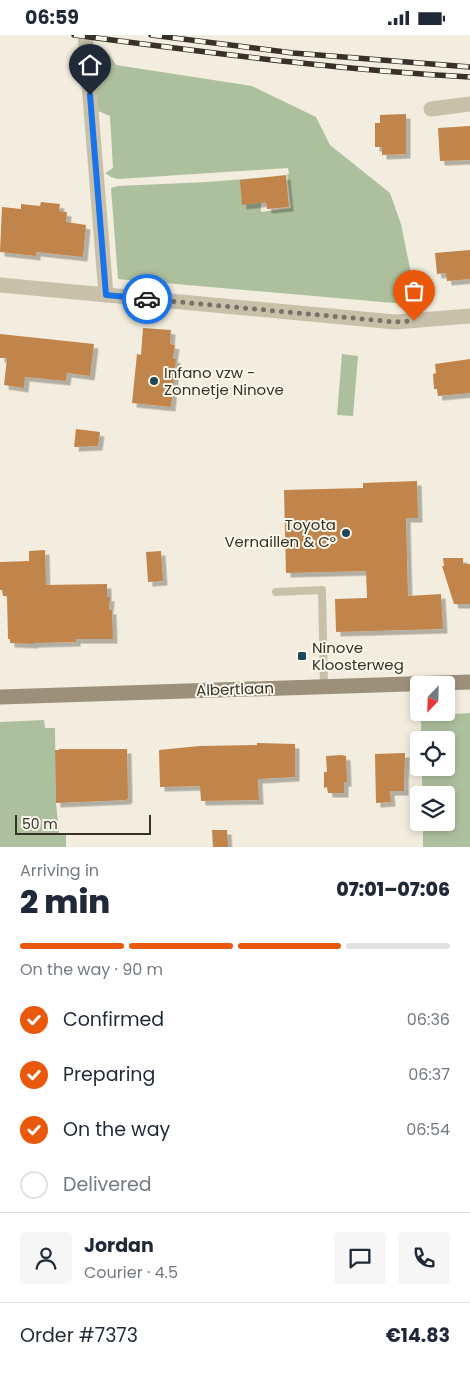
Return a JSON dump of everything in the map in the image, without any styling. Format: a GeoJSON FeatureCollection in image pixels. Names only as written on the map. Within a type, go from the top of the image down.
{"type":"FeatureCollection","features":[{"type":"Feature","properties":{"kind":"main road","name":"Albertlaan"},"geometry":{"type":"LineString","coordinates":[[0,697],[470,682]]}},
{"type":"Feature","properties":{"kind":"street"},"geometry":{"type":"LineString","coordinates":[[86,35],[106,295]]}},
{"type":"Feature","properties":{"kind":"street"},"geometry":{"type":"LineString","coordinates":[[431,109],[470,105]]}},
{"type":"Feature","properties":{"kind":"street"},"geometry":{"type":"LineString","coordinates":[[0,285],[395,322],[470,316]]}},
{"type":"Feature","properties":{"kind":"lane"},"geometry":{"type":"LineString","coordinates":[[276,592],[322,590],[324,687]]}},
{"type":"Feature","properties":{"kind":"green space"},"geometry":{"type":"Polygon","coordinates":[[[109,54],[116,65],[252,86],[316,117],[330,145],[390,193],[401,224],[416,298],[405,304],[118,279],[111,188],[118,186],[268,177],[270,202],[261,203],[261,212],[291,208],[288,168],[118,179],[105,173],[113,168],[110,116],[98,111],[96,80],[101,67],[99,55],[109,54]]]}},
{"type":"Feature","properties":{"kind":"green space"},"geometry":{"type":"Polygon","coordinates":[[[342,354],[358,356],[353,416],[337,415],[342,354]]]}},
{"type":"Feature","properties":{"kind":"green space"},"geometry":{"type":"Polygon","coordinates":[[[470,713],[470,847],[423,847],[423,831],[455,831],[455,786],[422,786],[422,776],[455,776],[455,731],[421,731],[421,721],[455,721],[455,714],[470,713]]]}},
{"type":"Feature","properties":{"kind":"green space"},"geometry":{"type":"Polygon","coordinates":[[[44,720],[45,728],[55,728],[56,803],[59,833],[66,833],[66,847],[0,847],[0,722],[44,720]]]}},
{"type":"Feature","properties":{"kind":"building"},"geometry":{"type":"Polygon","coordinates":[[[406,114],[406,154],[382,155],[382,147],[375,147],[375,123],[380,123],[380,115],[406,114]]]}},
{"type":"Feature","properties":{"kind":"building"},"geometry":{"type":"Polygon","coordinates":[[[470,126],[470,160],[440,161],[438,128],[470,126]]]}},
{"type":"Feature","properties":{"kind":"building"},"geometry":{"type":"Polygon","coordinates":[[[286,175],[289,207],[267,209],[266,202],[242,205],[240,180],[286,175]]]}},
{"type":"Feature","properties":{"kind":"building"},"geometry":{"type":"Polygon","coordinates":[[[41,202],[60,204],[59,211],[67,212],[66,222],[86,225],[83,257],[36,252],[36,256],[0,252],[2,207],[21,209],[21,204],[40,206],[41,202]]]}},
{"type":"Feature","properties":{"kind":"building"},"geometry":{"type":"Polygon","coordinates":[[[470,250],[470,279],[447,281],[446,273],[437,274],[435,253],[470,250]]]}},
{"type":"Feature","properties":{"kind":"building","name":"Infano vzw - Zonnetje Ninove"},"geometry":{"type":"Polygon","coordinates":[[[143,328],[171,330],[170,344],[175,345],[173,358],[176,359],[171,407],[132,403],[137,354],[141,355],[143,328]]]}},
{"type":"Feature","properties":{"kind":"building"},"geometry":{"type":"Polygon","coordinates":[[[0,334],[94,344],[90,376],[67,373],[66,381],[25,377],[24,388],[4,385],[7,358],[0,358],[0,334]]]}},
{"type":"Feature","properties":{"kind":"building"},"geometry":{"type":"Polygon","coordinates":[[[470,359],[470,393],[438,396],[437,389],[434,389],[433,374],[436,373],[435,364],[470,359]]]}},
{"type":"Feature","properties":{"kind":"building"},"geometry":{"type":"Polygon","coordinates":[[[76,429],[100,432],[98,446],[74,447],[76,429]]]}},
{"type":"Feature","properties":{"kind":"building","name":"Toyota Vernaillen & C°"},"geometry":{"type":"Polygon","coordinates":[[[417,481],[418,518],[406,518],[408,596],[441,594],[443,629],[336,632],[335,599],[367,598],[366,571],[286,573],[284,490],[363,488],[363,483],[417,481]]]}},
{"type":"Feature","properties":{"kind":"building"},"geometry":{"type":"Polygon","coordinates":[[[45,550],[46,585],[107,584],[107,597],[110,597],[109,610],[112,610],[113,639],[76,639],[76,642],[34,644],[10,643],[10,639],[8,639],[7,596],[3,596],[2,590],[0,590],[0,562],[29,561],[29,551],[45,550]]]}},
{"type":"Feature","properties":{"kind":"building"},"geometry":{"type":"Polygon","coordinates":[[[161,551],[163,581],[148,582],[146,552],[161,551]]]}},
{"type":"Feature","properties":{"kind":"building"},"geometry":{"type":"Polygon","coordinates":[[[443,558],[463,558],[463,564],[470,564],[470,604],[454,604],[442,566],[444,566],[443,558]]]}},
{"type":"Feature","properties":{"kind":"building"},"geometry":{"type":"Polygon","coordinates":[[[257,743],[295,744],[295,777],[258,779],[259,800],[201,801],[200,786],[160,787],[159,750],[199,746],[257,745],[257,743]]]}},
{"type":"Feature","properties":{"kind":"building"},"geometry":{"type":"Polygon","coordinates":[[[127,749],[128,798],[126,800],[56,803],[55,750],[127,749]]]}},
{"type":"Feature","properties":{"kind":"building"},"geometry":{"type":"Polygon","coordinates":[[[405,753],[404,791],[390,791],[391,802],[376,803],[375,754],[405,753]]]}},
{"type":"Feature","properties":{"kind":"building"},"geometry":{"type":"Polygon","coordinates":[[[326,756],[346,756],[347,782],[344,782],[344,793],[328,793],[327,787],[324,788],[324,772],[327,772],[326,756]]]}},
{"type":"Feature","properties":{"kind":"building"},"geometry":{"type":"Polygon","coordinates":[[[212,830],[227,830],[228,847],[213,847],[212,830]]]}},
{"type":"Feature","properties":{"kind":"railway"},"geometry":{"type":"LineString","coordinates":[[74,35],[321,65],[470,77]]}},
{"type":"Feature","properties":{"kind":"railway"},"geometry":{"type":"LineString","coordinates":[[151,35],[293,53],[470,67]]}},
{"type":"Feature","properties":{"kind":"way so far"},"geometry":{"type":"LineString","coordinates":[[147,299],[395,322],[414,321]]}},
{"type":"Feature","properties":{"kind":"place","name":"Infano vzw - Zonnetje Ninove"},"geometry":{"type":"Point","coordinates":[154,381]}},
{"type":"Feature","properties":{"kind":"place","name":"Toyota Vernaillen & C°"},"geometry":{"type":"Point","coordinates":[346,533]}},
{"type":"Feature","properties":{"kind":"place","name":"Ninove Kloosterweg"},"geometry":{"type":"Point","coordinates":[302,656]}},
{"type":"Feature","properties":{"kind":"route"},"geometry":{"type":"LineString","coordinates":[[90,95],[106,295],[147,299]]}}]}
